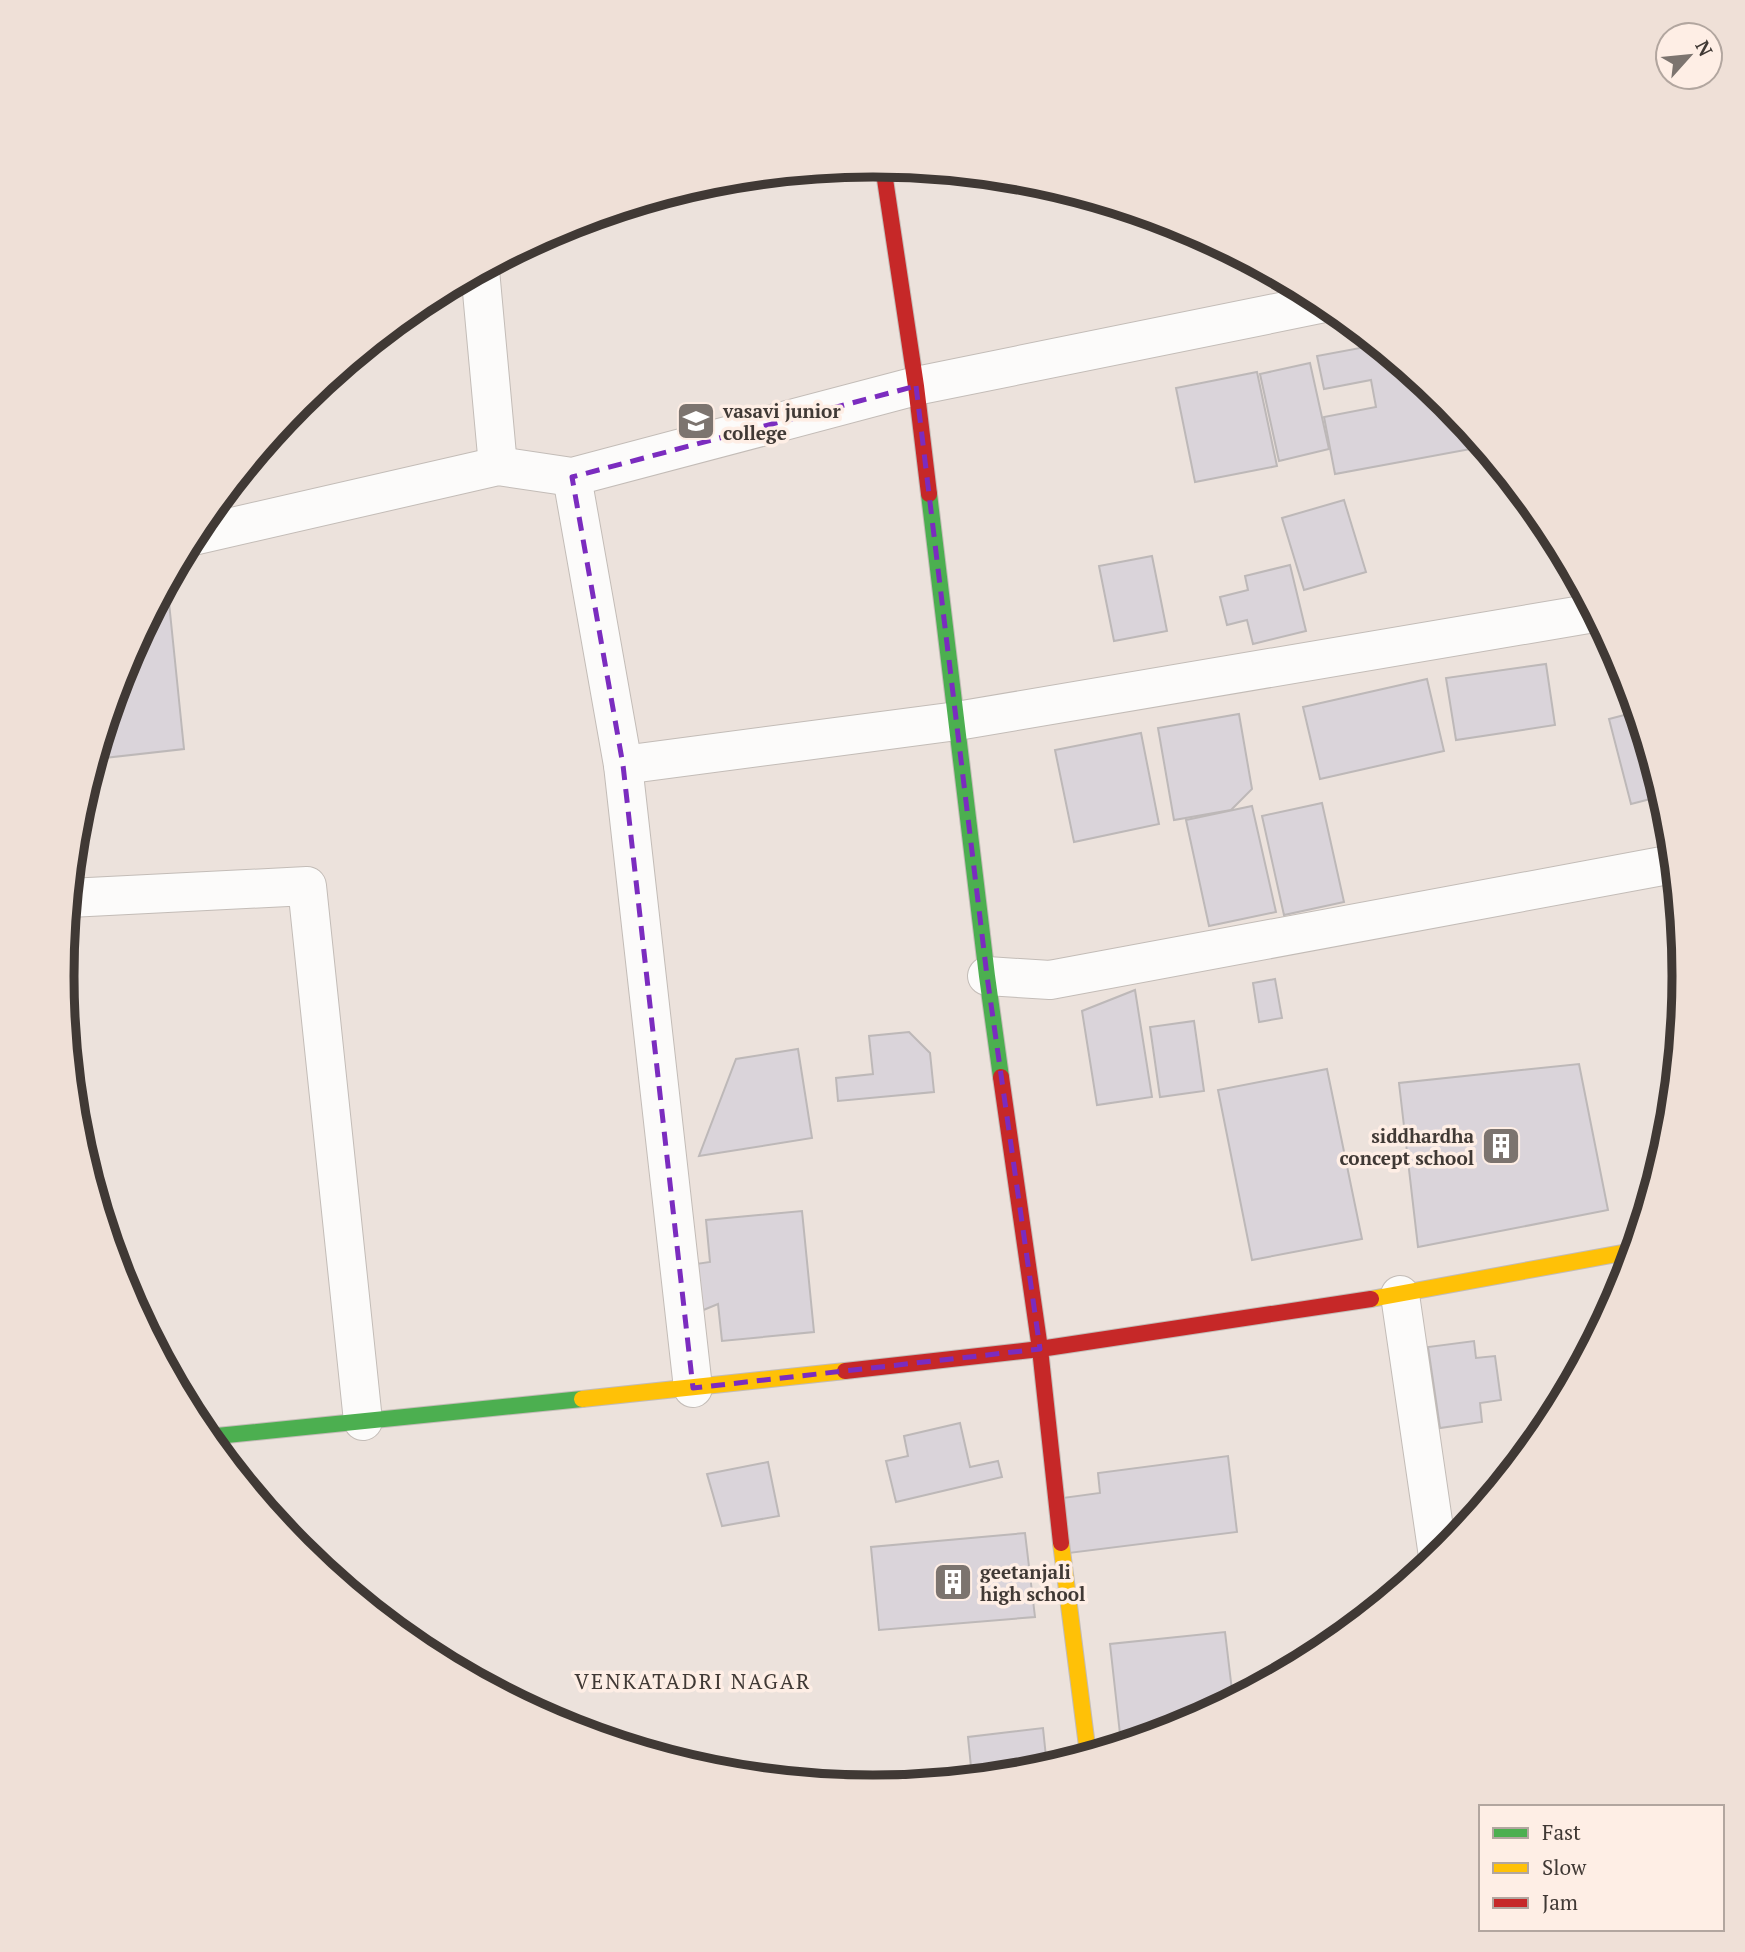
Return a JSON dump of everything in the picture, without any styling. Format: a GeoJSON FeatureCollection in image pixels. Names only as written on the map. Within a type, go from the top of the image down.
{"type":"FeatureCollection","features":[{"type":"Feature","properties":{"kind":"street"},"geometry":{"type":"LineString","coordinates":[[885,177],[916,386],[987,976],[1040,1349],[1055,1499],[1087,1746]]}},
{"type":"Feature","properties":{"kind":"street"},"geometry":{"type":"LineString","coordinates":[[481,280],[498,466]]}},
{"type":"Feature","properties":{"kind":"street"},"geometry":{"type":"LineString","coordinates":[[208,532],[498,466],[572,477],[916,386],[1307,307]]}},
{"type":"Feature","properties":{"kind":"street"},"geometry":{"type":"LineString","coordinates":[[572,477],[623,765],[693,1388]]}},
{"type":"Feature","properties":{"kind":"street"},"geometry":{"type":"LineString","coordinates":[[623,765],[957,721],[1585,615]]}},
{"type":"Feature","properties":{"kind":"street"},"geometry":{"type":"LineString","coordinates":[[987,976],[1050,980],[1664,865]]}},
{"type":"Feature","properties":{"kind":"street"},"geometry":{"type":"LineString","coordinates":[[78,898],[307,886],[363,1421]]}},
{"type":"Feature","properties":{"kind":"street"},"geometry":{"type":"LineString","coordinates":[[220,1436],[693,1388],[1040,1349],[1400,1296],[1622,1253]]}},
{"type":"Feature","properties":{"kind":"street"},"geometry":{"type":"LineString","coordinates":[[1400,1296],[1436,1542]]}},
{"type":"Feature","properties":{"kind":"highlighted area"},"geometry":{"type":"Polygon","coordinates":[[[916,386],[987,976],[1040,1349],[693,1388],[623,765],[572,477],[916,386]]]}},
{"type":"Feature","properties":{"kind":"building"},"geometry":{"type":"Polygon","coordinates":[[[1365,347],[1399,375],[1473,449],[1335,474],[1324,417],[1376,407],[1371,380],[1324,389],[1317,356],[1365,347]]]}},
{"type":"Feature","properties":{"kind":"building"},"geometry":{"type":"Polygon","coordinates":[[[1310,363],[1329,449],[1279,461],[1260,374],[1310,363]]]}},
{"type":"Feature","properties":{"kind":"building"},"geometry":{"type":"Polygon","coordinates":[[[1257,372],[1277,466],[1195,482],[1176,388],[1257,372]]]}},
{"type":"Feature","properties":{"kind":"building"},"geometry":{"type":"Polygon","coordinates":[[[1344,500],[1366,572],[1304,590],[1282,518],[1344,500]]]}},
{"type":"Feature","properties":{"kind":"building"},"geometry":{"type":"Polygon","coordinates":[[[1152,556],[1167,631],[1114,641],[1099,566],[1152,556]]]}},
{"type":"Feature","properties":{"kind":"building"},"geometry":{"type":"Polygon","coordinates":[[[1290,565],[1306,631],[1253,644],[1247,620],[1227,625],[1220,597],[1248,590],[1245,576],[1290,565]]]}},
{"type":"Feature","properties":{"kind":"building"},"geometry":{"type":"Polygon","coordinates":[[[169,599],[184,749],[104,758],[134,670],[169,599]]]}},
{"type":"Feature","properties":{"kind":"building"},"geometry":{"type":"Polygon","coordinates":[[[1546,664],[1555,725],[1456,740],[1446,678],[1546,664]]]}},
{"type":"Feature","properties":{"kind":"building"},"geometry":{"type":"Polygon","coordinates":[[[1427,679],[1444,751],[1320,779],[1303,707],[1427,679]]]}},
{"type":"Feature","properties":{"kind":"building"},"geometry":{"type":"Polygon","coordinates":[[[1239,714],[1252,789],[1231,810],[1174,820],[1158,728],[1239,714]]]}},
{"type":"Feature","properties":{"kind":"building"},"geometry":{"type":"Polygon","coordinates":[[[1627,714],[1651,799],[1631,804],[1609,719],[1627,714]]]}},
{"type":"Feature","properties":{"kind":"building"},"geometry":{"type":"Polygon","coordinates":[[[1141,733],[1159,824],[1074,842],[1055,750],[1141,733]]]}},
{"type":"Feature","properties":{"kind":"building"},"geometry":{"type":"Polygon","coordinates":[[[1322,803],[1344,902],[1284,915],[1262,816],[1322,803]]]}},
{"type":"Feature","properties":{"kind":"building"},"geometry":{"type":"Polygon","coordinates":[[[1252,806],[1276,912],[1209,926],[1186,820],[1252,806]]]}},
{"type":"Feature","properties":{"kind":"building"},"geometry":{"type":"Polygon","coordinates":[[[1275,979],[1282,1018],[1259,1022],[1253,983],[1275,979]]]}},
{"type":"Feature","properties":{"kind":"building"},"geometry":{"type":"Polygon","coordinates":[[[1135,990],[1152,1097],[1097,1105],[1082,1011],[1135,990]]]}},
{"type":"Feature","properties":{"kind":"building"},"geometry":{"type":"Polygon","coordinates":[[[1194,1021],[1204,1091],[1160,1097],[1150,1027],[1194,1021]]]}},
{"type":"Feature","properties":{"kind":"building"},"geometry":{"type":"Polygon","coordinates":[[[909,1032],[930,1053],[934,1092],[838,1101],[836,1078],[873,1074],[869,1036],[909,1032]]]}},
{"type":"Feature","properties":{"kind":"building"},"geometry":{"type":"Polygon","coordinates":[[[798,1049],[812,1138],[699,1156],[736,1059],[798,1049]]]}},
{"type":"Feature","properties":{"kind":"building","name":"siddhardha concept school"},"geometry":{"type":"Polygon","coordinates":[[[1579,1064],[1608,1210],[1418,1247],[1399,1083],[1579,1064]]]}},
{"type":"Feature","properties":{"kind":"building"},"geometry":{"type":"Polygon","coordinates":[[[1327,1069],[1362,1239],[1252,1260],[1218,1090],[1327,1069]]]}},
{"type":"Feature","properties":{"kind":"building"},"geometry":{"type":"Polygon","coordinates":[[[802,1211],[814,1332],[722,1341],[718,1304],[701,1311],[696,1264],[710,1262],[706,1220],[802,1211]]]}},
{"type":"Feature","properties":{"kind":"building"},"geometry":{"type":"Polygon","coordinates":[[[1474,1341],[1476,1358],[1495,1356],[1501,1400],[1480,1403],[1482,1422],[1440,1428],[1428,1347],[1474,1341]]]}},
{"type":"Feature","properties":{"kind":"building"},"geometry":{"type":"Polygon","coordinates":[[[960,1423],[970,1467],[998,1461],[1002,1477],[896,1502],[886,1461],[908,1456],[904,1436],[960,1423]]]}},
{"type":"Feature","properties":{"kind":"building"},"geometry":{"type":"Polygon","coordinates":[[[1228,1456],[1237,1532],[1061,1554],[1055,1499],[1100,1493],[1098,1473],[1228,1456]]]}},
{"type":"Feature","properties":{"kind":"building"},"geometry":{"type":"Polygon","coordinates":[[[768,1462],[779,1516],[722,1526],[707,1474],[768,1462]]]}},
{"type":"Feature","properties":{"kind":"building","name":"geetanjali high school"},"geometry":{"type":"Polygon","coordinates":[[[1025,1533],[1035,1617],[879,1630],[871,1547],[1025,1533]]]}},
{"type":"Feature","properties":{"kind":"building"},"geometry":{"type":"Polygon","coordinates":[[[1225,1632],[1232,1690],[1178,1714],[1120,1734],[1110,1644],[1225,1632]]]}},
{"type":"Feature","properties":{"kind":"building"},"geometry":{"type":"Polygon","coordinates":[[[1043,1728],[1046,1756],[971,1769],[968,1737],[1043,1728]]]}},
{"type":"Feature","properties":{"kind":"traffic: fast"},"geometry":{"type":"LineString","coordinates":[[929,494],[1001,1077]]}},
{"type":"Feature","properties":{"kind":"traffic: fast"},"geometry":{"type":"LineString","coordinates":[[220,1436],[582,1399]]}},
{"type":"Feature","properties":{"kind":"traffic: slow"},"geometry":{"type":"LineString","coordinates":[[1371,1299],[1622,1253]]}},
{"type":"Feature","properties":{"kind":"traffic: slow"},"geometry":{"type":"LineString","coordinates":[[582,1399],[845,1371]]}},
{"type":"Feature","properties":{"kind":"traffic: slow"},"geometry":{"type":"LineString","coordinates":[[1061,1543],[1087,1746]]}},
{"type":"Feature","properties":{"kind":"traffic: jam"},"geometry":{"type":"LineString","coordinates":[[885,177],[929,494]]}},
{"type":"Feature","properties":{"kind":"traffic: jam"},"geometry":{"type":"LineString","coordinates":[[1001,1077],[1040,1349],[1061,1543]]}},
{"type":"Feature","properties":{"kind":"traffic: jam"},"geometry":{"type":"LineString","coordinates":[[845,1371],[1040,1349],[1371,1299]]}},
{"type":"Feature","properties":{"kind":"place","name":"vasavi junior college"},"geometry":{"type":"Point","coordinates":[696,421]}},
{"type":"Feature","properties":{"kind":"place","name":"siddhardha concept school"},"geometry":{"type":"Point","coordinates":[1501,1146]}},
{"type":"Feature","properties":{"kind":"place","name":"geetanjali high school"},"geometry":{"type":"Point","coordinates":[953,1582]}},
{"type":"Feature","properties":{"kind":"district","name":"VENKATADRI NAGAR"},"geometry":{"type":"Point","coordinates":[693,1681]}}]}
